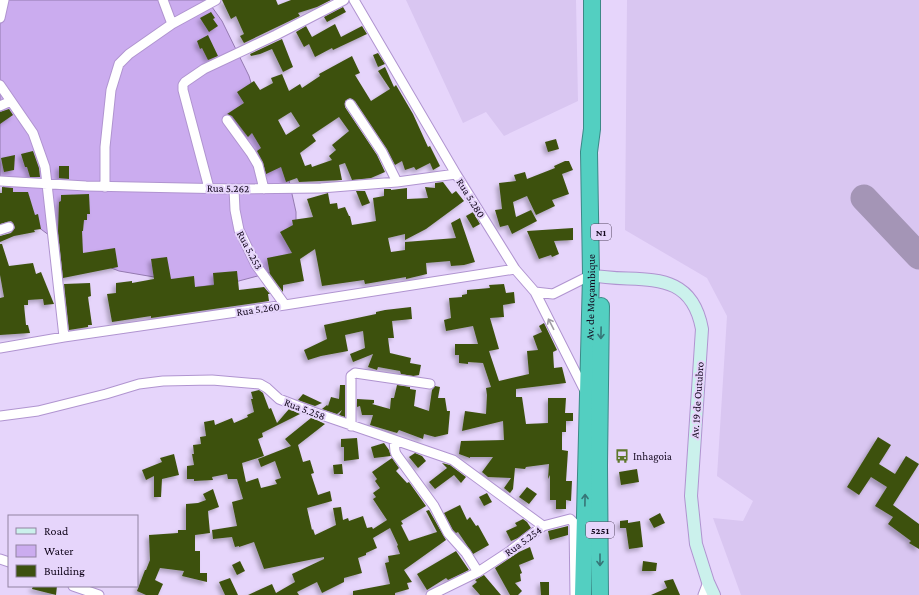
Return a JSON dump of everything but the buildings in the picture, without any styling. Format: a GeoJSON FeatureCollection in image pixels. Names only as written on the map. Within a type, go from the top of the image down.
{"type":"FeatureCollection","features":[{"type":"Feature","properties":{"kind":"highway","name":"Av. de Moçambique"},"geometry":{"type":"LineString","coordinates":[[592,0],[592,129],[589,152],[596,276],[600,595]]}},
{"type":"Feature","properties":{"kind":"highway","name":"Av. de Moçambique"},"geometry":{"type":"LineString","coordinates":[[583,595],[587,396],[596,276],[599,156],[600,0]]}},
{"type":"Feature","properties":{"kind":"street"},"geometry":{"type":"LineString","coordinates":[[0,18],[4,0]]}},
{"type":"Feature","properties":{"kind":"street"},"geometry":{"type":"LineString","coordinates":[[163,0],[172,24]]}},
{"type":"Feature","properties":{"kind":"street"},"geometry":{"type":"LineString","coordinates":[[105,187],[105,147],[111,90],[119,64],[129,54],[172,24],[216,0]]}},
{"type":"Feature","properties":{"kind":"street"},"geometry":{"type":"LineString","coordinates":[[209,188],[183,90],[185,82],[204,69],[276,35],[344,0]]}},
{"type":"Feature","properties":{"kind":"street","name":"Rua 5.280"},"geometry":{"type":"LineString","coordinates":[[354,0],[456,174],[515,269],[535,292],[587,396]]}},
{"type":"Feature","properties":{"kind":"street"},"geometry":{"type":"LineString","coordinates":[[0,85],[33,133],[45,167],[64,337]]}},
{"type":"Feature","properties":{"kind":"street"},"geometry":{"type":"LineString","coordinates":[[0,106],[11,101]]}},
{"type":"Feature","properties":{"kind":"street"},"geometry":{"type":"LineString","coordinates":[[350,104],[382,152],[396,182]]}},
{"type":"Feature","properties":{"kind":"street"},"geometry":{"type":"LineString","coordinates":[[227,120],[258,165],[264,188]]}},
{"type":"Feature","properties":{"kind":"street","name":"Rua 5.262"},"geometry":{"type":"LineString","coordinates":[[0,181],[105,187],[234,189],[321,188],[396,182],[456,174]]}},
{"type":"Feature","properties":{"kind":"street","name":"Rua 5.253"},"geometry":{"type":"LineString","coordinates":[[234,189],[235,210],[239,230],[256,264],[285,305]]}},
{"type":"Feature","properties":{"kind":"street"},"geometry":{"type":"LineString","coordinates":[[0,230],[9,227]]}},
{"type":"Feature","properties":{"kind":"street","name":"Rua 5.260"},"geometry":{"type":"LineString","coordinates":[[0,348],[515,269]]}},
{"type":"Feature","properties":{"kind":"street"},"geometry":{"type":"LineString","coordinates":[[535,292],[553,294],[596,276]]}},
{"type":"Feature","properties":{"kind":"street","name":"Av. 19 de Outubro"},"geometry":{"type":"LineString","coordinates":[[596,276],[647,279],[664,282],[682,290],[692,301],[700,316],[702,329],[691,496],[696,544],[708,582],[714,595]]}},
{"type":"Feature","properties":{"kind":"street"},"geometry":{"type":"LineString","coordinates":[[351,426],[351,376],[353,374],[355,373],[430,384]]}},
{"type":"Feature","properties":{"kind":"street","name":"Rua 5.258"},"geometry":{"type":"LineString","coordinates":[[0,416],[38,411],[139,384],[163,381],[212,380],[260,384],[268,388],[280,399],[351,426],[453,460],[543,526]]}},
{"type":"Feature","properties":{"kind":"street"},"geometry":{"type":"LineString","coordinates":[[394,441],[396,454],[434,506],[448,533],[466,553],[478,572]]}},
{"type":"Feature","properties":{"kind":"street","name":"Rua 5.254"},"geometry":{"type":"LineString","coordinates":[[431,595],[478,572],[510,551],[543,526],[570,519],[574,523],[576,595]]}},
{"type":"Feature","properties":{"kind":"street"},"geometry":{"type":"LineString","coordinates":[[703,595],[708,582]]}},
{"type":"Feature","properties":{"kind":"street"},"geometry":{"type":"LineString","coordinates":[[76,587],[99,595]]}},
{"type":"Feature","properties":{"kind":"shaded area"},"geometry":{"type":"Polygon","coordinates":[[[406,0],[576,0],[578,101],[504,136],[486,112],[463,123],[406,0]]]}},
{"type":"Feature","properties":{"kind":"shaded area"},"geometry":{"type":"Polygon","coordinates":[[[627,0],[919,0],[919,595],[741,595],[713,518],[743,521],[753,501],[717,476],[727,316],[707,278],[625,230],[627,0]]]}},
{"type":"Feature","properties":{"kind":"water"},"geometry":{"type":"Polygon","coordinates":[[[0,0],[207,0],[222,21],[249,76],[266,133],[288,176],[296,212],[296,260],[280,270],[235,282],[192,288],[160,278],[119,271],[73,253],[30,221],[0,182],[0,0]]]}},
{"type":"Feature","properties":{"kind":"taxiway"},"geometry":{"type":"LineString","coordinates":[[864,198],[919,256]]}},
{"type":"Feature","properties":{"kind":"place","name":"Inhagoia"},"geometry":{"type":"Point","coordinates":[622,456]}}]}
